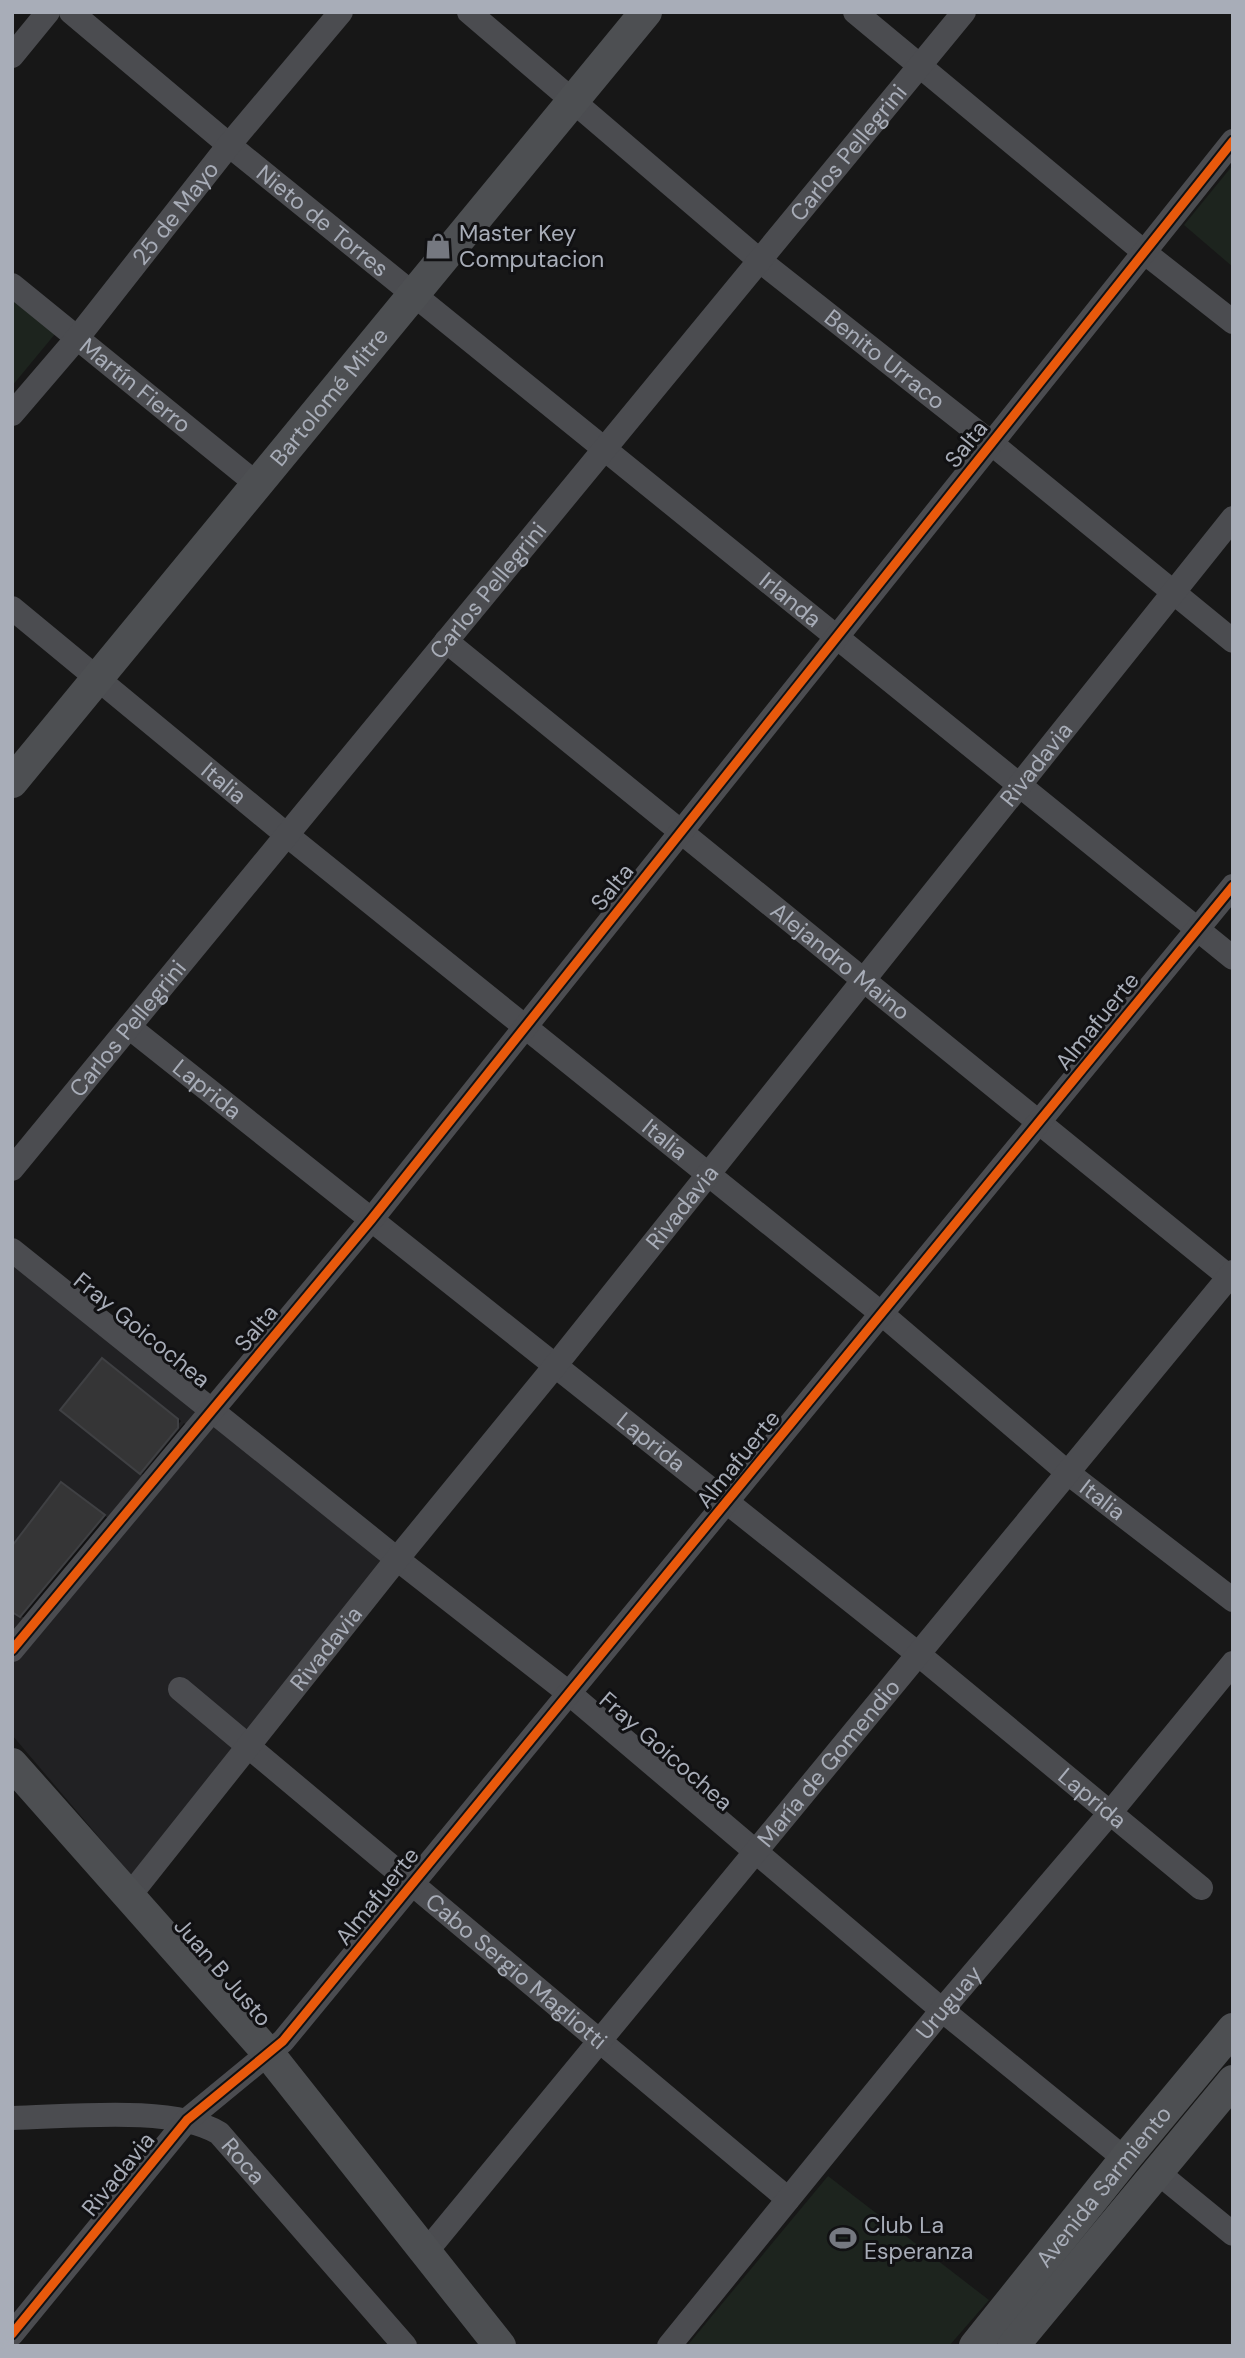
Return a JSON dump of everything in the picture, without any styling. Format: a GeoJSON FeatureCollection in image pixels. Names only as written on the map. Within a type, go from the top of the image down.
{"type":"FeatureCollection","features":[{"type":"Feature","properties":{"kind":"main road","name":"Bartolomé Mitre"},"geometry":{"type":"LineString","coordinates":[[12,782],[646,12]]}},
{"type":"Feature","properties":{"kind":"main road","name":"Juan B Justo"},"geometry":{"type":"LineString","coordinates":[[12,1764],[268,2053],[495,2344]]}},
{"type":"Feature","properties":{"kind":"main road","name":"Avenida Sarmiento"},"geometry":{"type":"LineString","coordinates":[[975,2346],[1233,2029]]}},
{"type":"Feature","properties":{"kind":"main road","name":"Avenida Sarmiento"},"geometry":{"type":"LineString","coordinates":[[1013,2346],[1233,2081]]}},
{"type":"Feature","properties":{"kind":"street"},"geometry":{"type":"LineString","coordinates":[[12,56],[48,12]]}},
{"type":"Feature","properties":{"kind":"street","name":"Nieto de Torres"},"geometry":{"type":"LineString","coordinates":[[71,12],[413,294]]}},
{"type":"Feature","properties":{"kind":"street","name":"25 de Mayo"},"geometry":{"type":"LineString","coordinates":[[12,414],[78,337],[229,145],[341,12]]}},
{"type":"Feature","properties":{"kind":"street","name":"Benito Urraco"},"geometry":{"type":"LineString","coordinates":[[468,12],[760,260],[991,443],[1233,641]]}},
{"type":"Feature","properties":{"kind":"street"},"geometry":{"type":"LineString","coordinates":[[855,12],[1144,252],[1233,322]]}},
{"type":"Feature","properties":{"kind":"street","name":"Carlos Pellegrini"},"geometry":{"type":"LineString","coordinates":[[12,1169],[964,12]]}},
{"type":"Feature","properties":{"kind":"street","name":"Salta"},"geometry":{"type":"LineString","coordinates":[[12,1650],[371,1220],[1233,141]]}},
{"type":"Feature","properties":{"kind":"street","name":"Martín Fierro"},"geometry":{"type":"LineString","coordinates":[[12,285],[258,485]]}},
{"type":"Feature","properties":{"kind":"street","name":"Irlanda"},"geometry":{"type":"LineString","coordinates":[[413,294],[1233,958]]}},
{"type":"Feature","properties":{"kind":"street","name":"Rivadavia"},"geometry":{"type":"LineString","coordinates":[[130,1895],[1233,518]]}},
{"type":"Feature","properties":{"kind":"street","name":"Italia"},"geometry":{"type":"LineString","coordinates":[[12,608],[288,836],[882,1314],[1068,1473],[1233,1600]]}},
{"type":"Feature","properties":{"kind":"street","name":"Alejandro Maino"},"geometry":{"type":"LineString","coordinates":[[446,641],[1231,1277]]}},
{"type":"Feature","properties":{"kind":"street","name":"Almafuerte"},"geometry":{"type":"LineString","coordinates":[[268,2053],[283,2040],[570,1694],[1233,886]]}},
{"type":"Feature","properties":{"kind":"street","name":"Laprida"},"geometry":{"type":"LineString","coordinates":[[129,1027],[918,1654],[1201,1888]]}},
{"type":"Feature","properties":{"kind":"street","name":"Fray Goicochea"},"geometry":{"type":"LineString","coordinates":[[12,1250],[570,1694],[942,2010],[1125,2159]]}},
{"type":"Feature","properties":{"kind":"street","name":"María de Gomendio"},"geometry":{"type":"LineString","coordinates":[[425,2253],[1231,1277]]}},
{"type":"Feature","properties":{"kind":"street","name":"Uruguay"},"geometry":{"type":"LineString","coordinates":[[668,2346],[942,2010],[1110,1813],[1233,1663]]}},
{"type":"Feature","properties":{"kind":"street","name":"Cabo Sergio Magliotti"},"geometry":{"type":"LineString","coordinates":[[180,1689],[788,2199]]}},
{"type":"Feature","properties":{"kind":"street","name":"Rivadavia"},"geometry":{"type":"LineString","coordinates":[[12,2334],[187,2120],[268,2053]]}},
{"type":"Feature","properties":{"kind":"street","name":"Roca"},"geometry":{"type":"LineString","coordinates":[[12,2118],[151,2115],[207,2126],[219,2133],[405,2346]]}},
{"type":"Feature","properties":{"kind":"street"},"geometry":{"type":"LineString","coordinates":[[1156,2171],[1233,2234]]}},
{"type":"Feature","properties":{"kind":"shaded area"},"geometry":{"type":"Polygon","coordinates":[[[1233,165],[1233,267],[1184,225],[1233,165]]]}},
{"type":"Feature","properties":{"kind":"shaded area"},"geometry":{"type":"Polygon","coordinates":[[[12,300],[55,334],[12,386],[12,300]]]}},
{"type":"Feature","properties":{"kind":"shaded area"},"geometry":{"type":"Polygon","coordinates":[[[12,1260],[388,1560],[131,1875],[12,1735],[12,1260]]]}},
{"type":"Feature","properties":{"kind":"shaded area","name":"Club La Esperanza"},"geometry":{"type":"Polygon","coordinates":[[[828,2176],[989,2300],[949,2346],[687,2346],[828,2176]]]}},
{"type":"Feature","properties":{"kind":"building"},"geometry":{"type":"Polygon","coordinates":[[[102,1358],[178,1419],[178,1428],[140,1474],[60,1410],[102,1358]]]}},
{"type":"Feature","properties":{"kind":"building"},"geometry":{"type":"Polygon","coordinates":[[[61,1482],[105,1515],[20,1617],[12,1612],[12,1546],[61,1482]]]}},
{"type":"Feature","properties":{"kind":"cycle path"},"geometry":{"type":"LineString","coordinates":[[12,1650],[371,1220],[1233,141]]}},
{"type":"Feature","properties":{"kind":"cycle path"},"geometry":{"type":"LineString","coordinates":[[12,2334],[187,2120],[283,2041],[1233,886]]}},
{"type":"Feature","properties":{"kind":"place","name":"Master Key Computacion"},"geometry":{"type":"Point","coordinates":[438,246]}},
{"type":"Feature","properties":{"kind":"place","name":"Club La Esperanza"},"geometry":{"type":"Point","coordinates":[843,2238]}}]}
